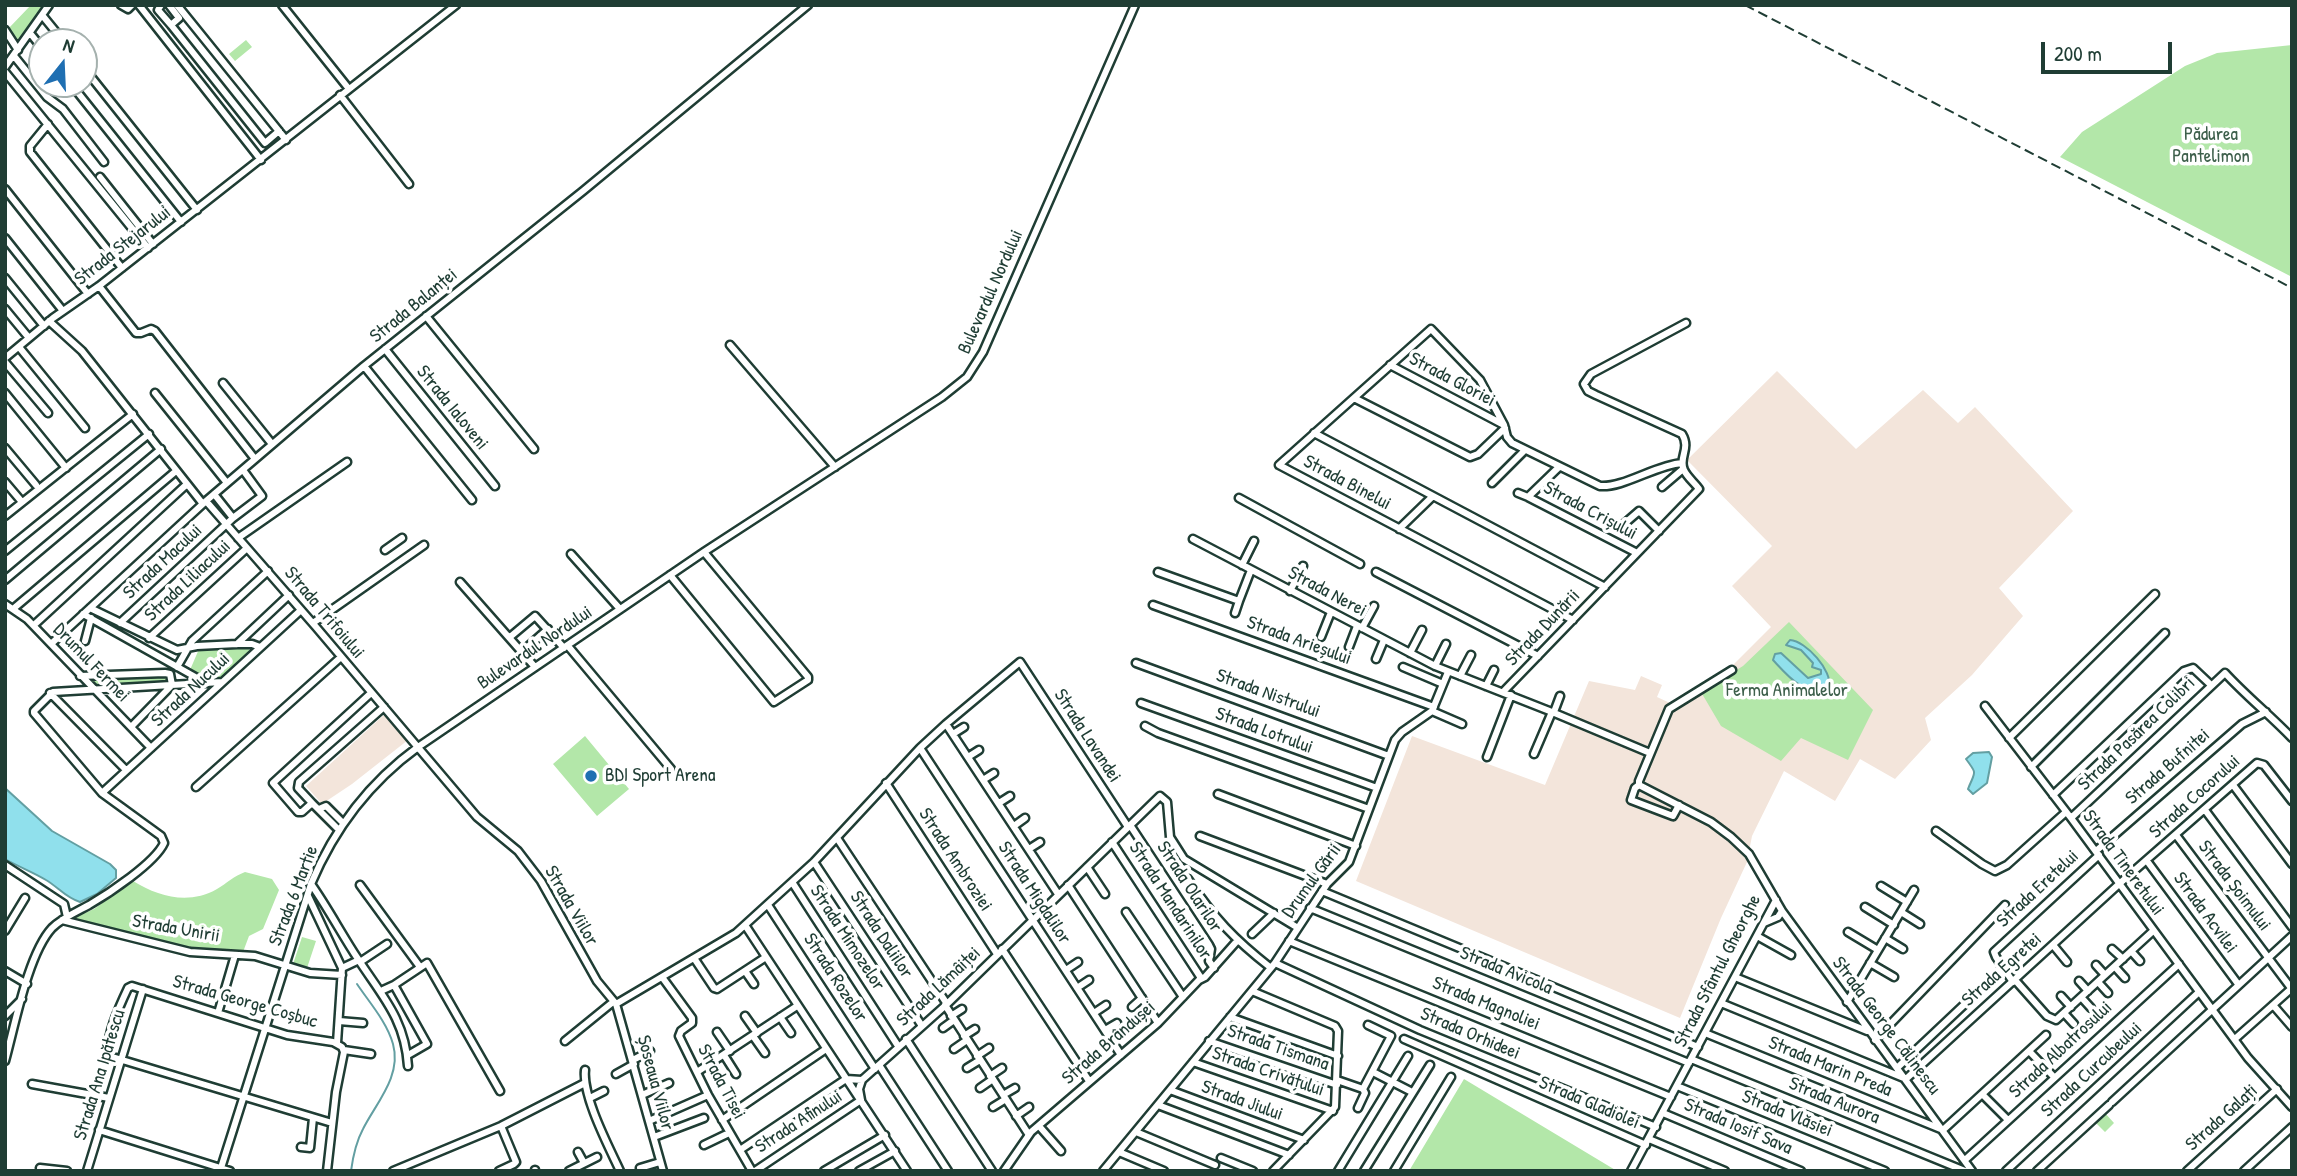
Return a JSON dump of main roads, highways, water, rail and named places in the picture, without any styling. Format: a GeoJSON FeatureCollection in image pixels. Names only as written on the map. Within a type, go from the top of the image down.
{"type":"FeatureCollection","features":[{"type":"Feature","properties":{"kind":"water"},"geometry":{"type":"Polygon","coordinates":[[[1790,640],[1810,651],[1823,665],[1829,687],[1821,690],[1805,688],[1791,679],[1773,660],[1775,654],[1781,653],[1808,678],[1821,674],[1821,670],[1812,667],[1813,663],[1801,650],[1786,645],[1790,640]]]}},
{"type":"Feature","properties":{"kind":"water"},"geometry":{"type":"Polygon","coordinates":[[[1989,752],[1992,757],[1987,783],[1973,794],[1968,789],[1974,771],[1966,759],[1973,753],[1989,752]]]}},
{"type":"Feature","properties":{"kind":"water"},"geometry":{"type":"Polygon","coordinates":[[[5,788],[52,831],[110,864],[116,870],[116,878],[97,894],[80,902],[41,877],[5,859],[5,788]]]}},
{"type":"Feature","properties":{"kind":"waterway"},"geometry":{"type":"LineString","coordinates":[[351,1171],[358,1139],[391,1078],[395,1056],[387,1028],[357,984]]}},
{"type":"Feature","properties":{"kind":"railway"},"geometry":{"type":"LineString","coordinates":[[1745,5],[2292,288]]}},
{"type":"Feature","properties":{"kind":"place","name":"BDI Sport Arena"},"geometry":{"type":"Point","coordinates":[591,776]}},
{"type":"Feature","properties":{"kind":"park label","name":"Pădurea Pantelimon"},"geometry":{"type":"Point","coordinates":[2211,146]}},
{"type":"Feature","properties":{"kind":"park label","name":"Ferma Animalelor"},"geometry":{"type":"Point","coordinates":[1787,691]}}]}
